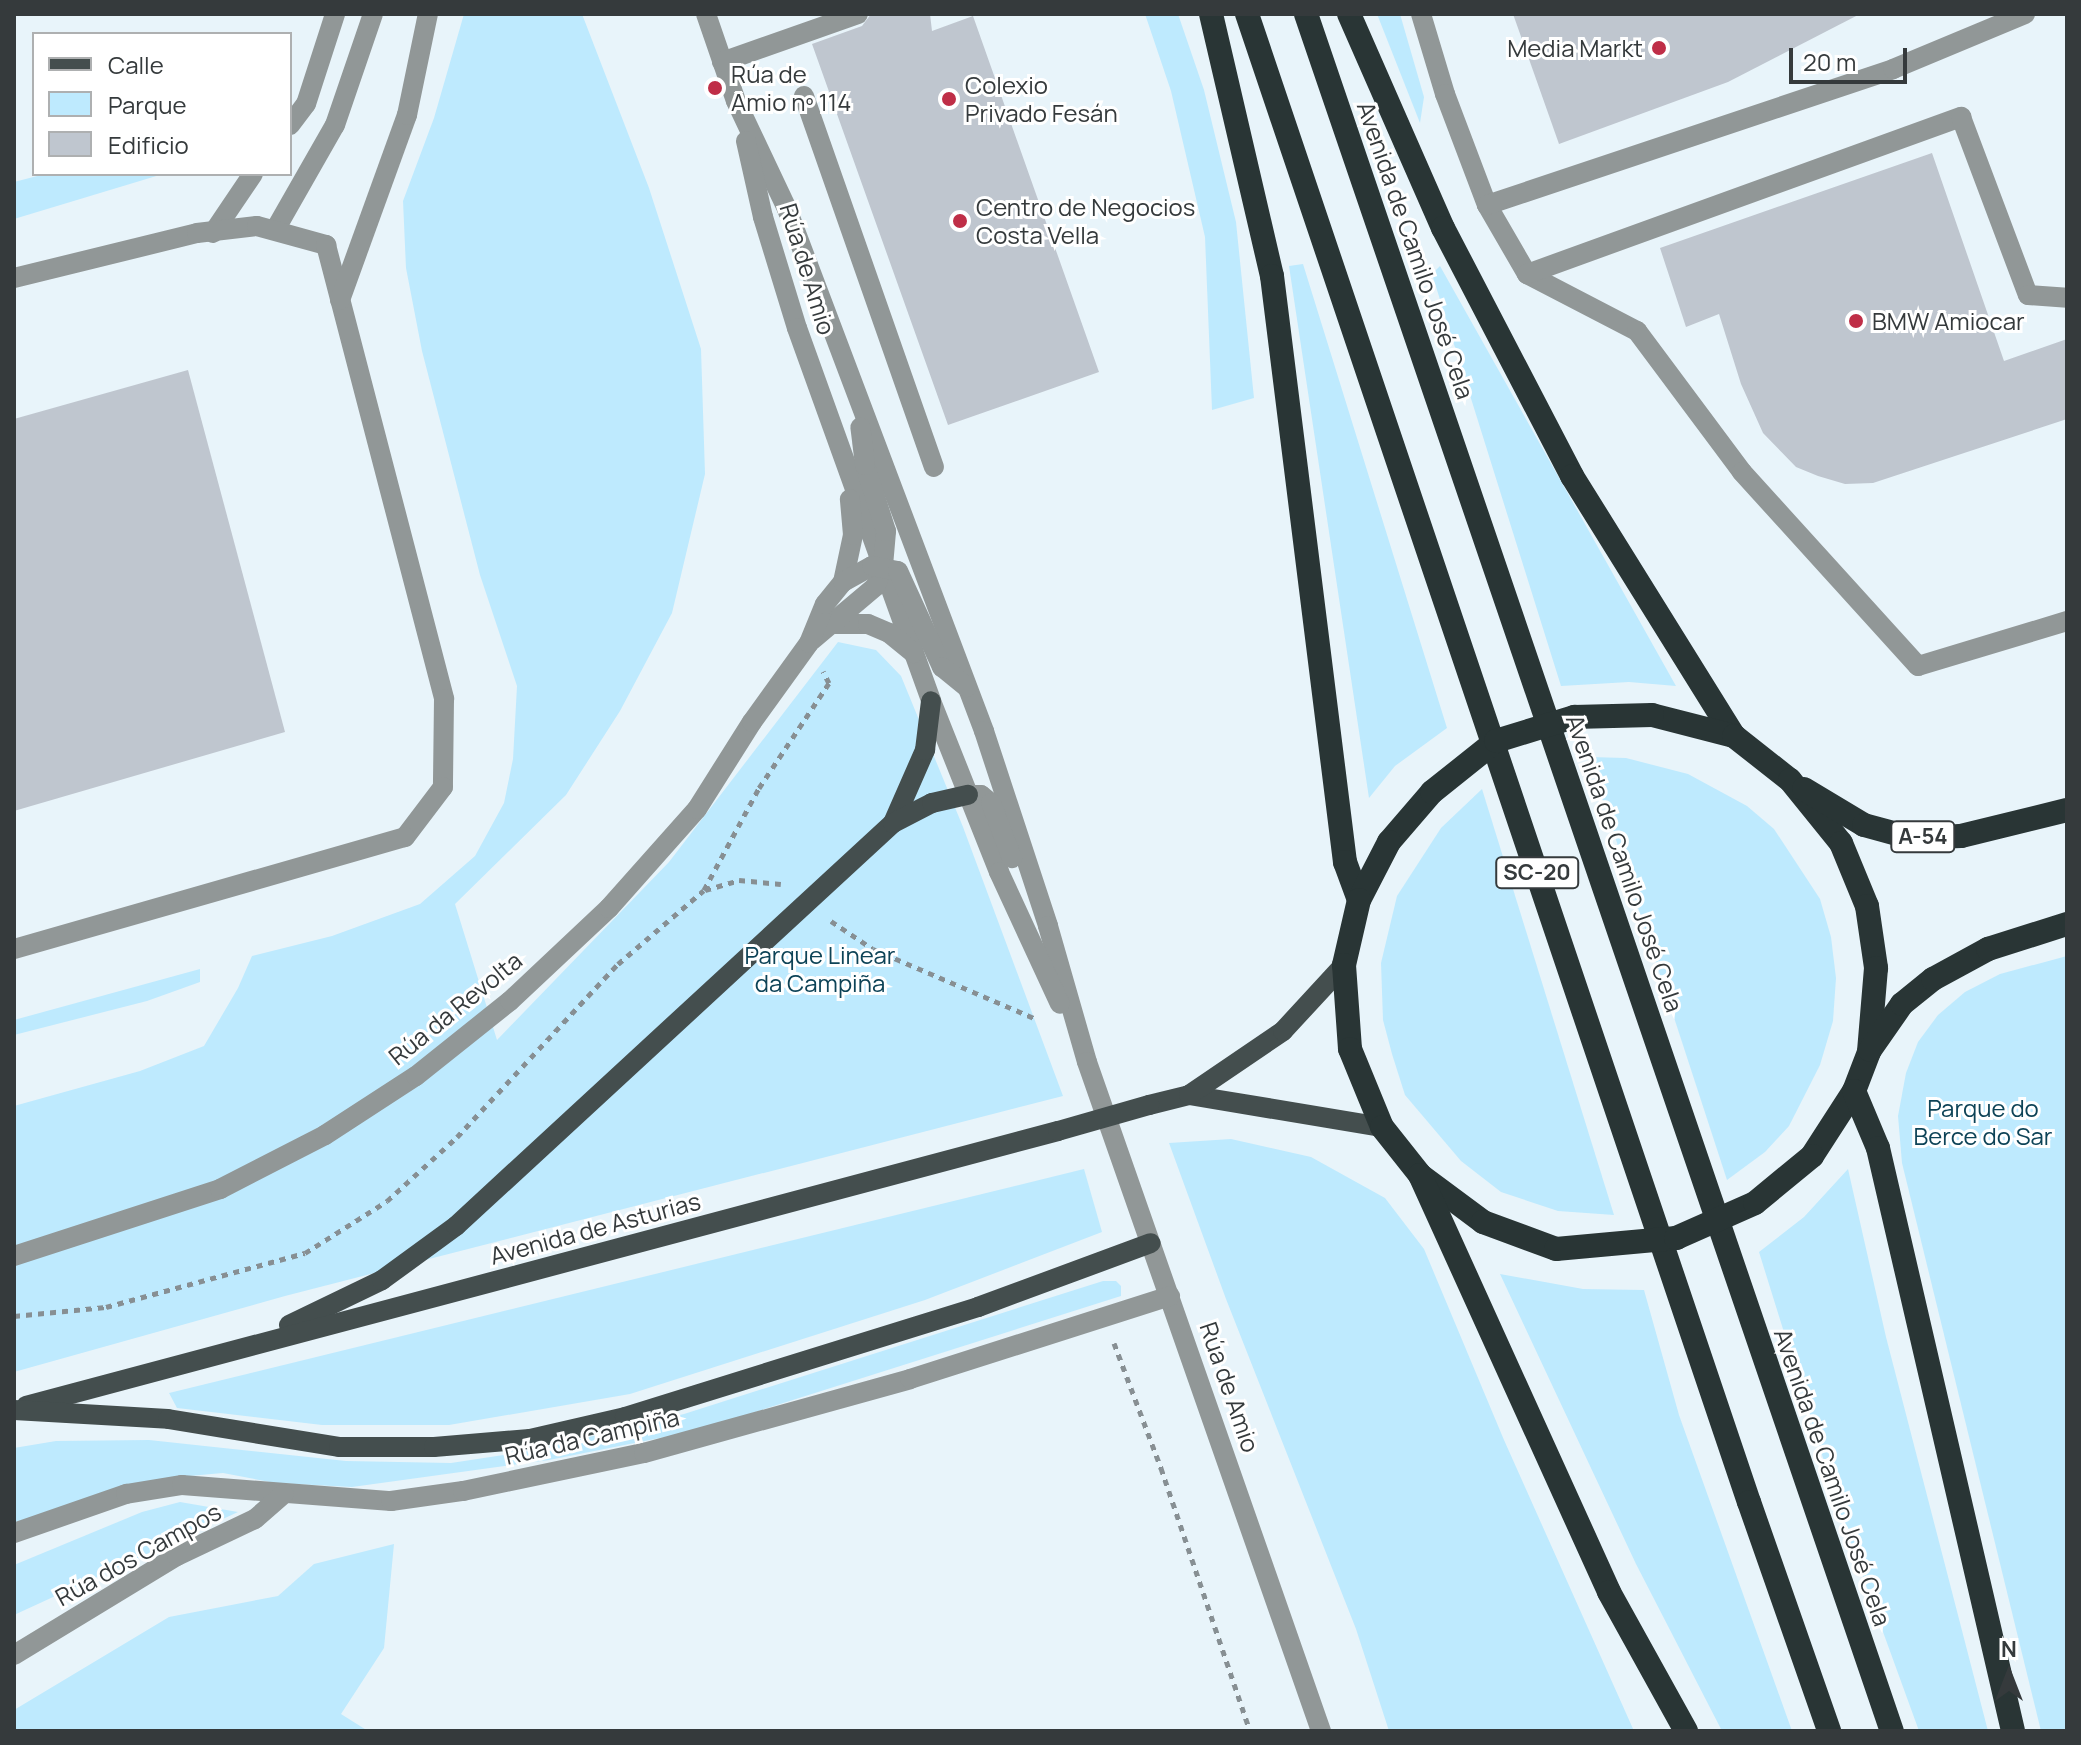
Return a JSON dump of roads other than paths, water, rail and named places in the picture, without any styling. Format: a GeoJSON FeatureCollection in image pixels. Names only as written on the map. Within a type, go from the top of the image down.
{"type":"FeatureCollection","features":[{"type":"Feature","properties":{"kind":"highway"},"geometry":{"type":"LineString","coordinates":[[1211,14],[1272,276],[1345,862],[1359,900]]}},
{"type":"Feature","properties":{"kind":"highway","name":"SC-20"},"geometry":{"type":"LineString","coordinates":[[1247,14],[1743,1487],[1829,1731]]}},
{"type":"Feature","properties":{"kind":"highway","name":"Avenida de Camilo José Cela"},"geometry":{"type":"LineString","coordinates":[[1306,14],[1892,1731]]}},
{"type":"Feature","properties":{"kind":"highway"},"geometry":{"type":"LineString","coordinates":[[1349,14],[1443,228],[1572,476],[1734,736],[1790,780],[1841,843],[1867,906],[1876,968],[1869,1052]]}},
{"type":"Feature","properties":{"kind":"highway"},"geometry":{"type":"LineString","coordinates":[[1686,1731],[1609,1592],[1420,1175],[1382,1127],[1350,1049],[1344,965],[1359,900],[1389,842],[1432,792],[1496,741],[1574,717],[1652,715],[1734,736]]}},
{"type":"Feature","properties":{"kind":"highway","name":"A-54"},"geometry":{"type":"LineString","coordinates":[[1790,780],[1864,825],[1912,838],[1961,836],[2067,810]]}},
{"type":"Feature","properties":{"kind":"highway"},"geometry":{"type":"LineString","coordinates":[[1420,1175],[1483,1222],[1556,1249],[1676,1238],[1755,1203],[1812,1156],[1854,1091],[1869,1052],[1902,1004],[1933,979],[1988,949],[2067,924]]}},
{"type":"Feature","properties":{"kind":"highway"},"geometry":{"type":"LineString","coordinates":[[1854,1091],[1878,1148],[2013,1731]]}},
{"type":"Feature","properties":{"kind":"main road"},"geometry":{"type":"LineString","coordinates":[[893,823],[925,750],[931,701]]}},
{"type":"Feature","properties":{"kind":"main road"},"geometry":{"type":"LineString","coordinates":[[250,1344],[382,1280],[456,1226],[893,823],[932,803],[968,795]]}},
{"type":"Feature","properties":{"kind":"main road"},"geometry":{"type":"LineString","coordinates":[[1189,1095],[1283,1031],[1344,965]]}},
{"type":"Feature","properties":{"kind":"main road"},"geometry":{"type":"LineString","coordinates":[[1189,1095],[1382,1127]]}},
{"type":"Feature","properties":{"kind":"main road","name":"Avenida de Asturias"},"geometry":{"type":"LineString","coordinates":[[14,1410],[250,1344],[1189,1095]]}},
{"type":"Feature","properties":{"kind":"main road"},"geometry":{"type":"LineString","coordinates":[[14,1410],[168,1419],[339,1447],[434,1447],[530,1439],[625,1417],[978,1307],[1151,1243]]}},
{"type":"Feature","properties":{"kind":"street"},"geometry":{"type":"LineString","coordinates":[[292,122],[306,104],[335,14]]}},
{"type":"Feature","properties":{"kind":"street"},"geometry":{"type":"LineString","coordinates":[[275,230],[335,125],[373,14]]}},
{"type":"Feature","properties":{"kind":"street"},"geometry":{"type":"LineString","coordinates":[[340,300],[407,115],[428,14]]}},
{"type":"Feature","properties":{"kind":"street","name":"Rúa de Amio"},"geometry":{"type":"LineString","coordinates":[[706,14],[736,101],[787,209],[968,688],[1042,909],[1087,1062],[1321,1731]]}},
{"type":"Feature","properties":{"kind":"street"},"geometry":{"type":"LineString","coordinates":[[722,62],[858,14]]}},
{"type":"Feature","properties":{"kind":"street"},"geometry":{"type":"LineString","coordinates":[[1421,14],[1445,94],[1487,205],[1527,274],[1637,331],[1742,472],[1918,666],[2067,621]]}},
{"type":"Feature","properties":{"kind":"street"},"geometry":{"type":"LineString","coordinates":[[1487,205],[1893,69],[2025,14]]}},
{"type":"Feature","properties":{"kind":"street"},"geometry":{"type":"LineString","coordinates":[[804,96],[934,467]]}},
{"type":"Feature","properties":{"kind":"street","name":"Rúa de Amio"},"geometry":{"type":"LineString","coordinates":[[736,101],[763,217],[797,328],[931,701],[999,872],[1087,1062]]}},
{"type":"Feature","properties":{"kind":"street"},"geometry":{"type":"LineString","coordinates":[[1527,274],[1961,117],[2028,295],[2067,298]]}},
{"type":"Feature","properties":{"kind":"street"},"geometry":{"type":"LineString","coordinates":[[213,233],[252,176]]}},
{"type":"Feature","properties":{"kind":"street"},"geometry":{"type":"LineString","coordinates":[[14,278],[197,233],[257,226],[326,245],[444,699],[443,787],[405,837],[14,949]]}},
{"type":"Feature","properties":{"kind":"street","name":"Rúa de Amio"},"geometry":{"type":"LineString","coordinates":[[857,393],[865,465],[886,531],[883,566]]}},
{"type":"Feature","properties":{"kind":"street","name":"Rúa de Amio"},"geometry":{"type":"LineString","coordinates":[[840,448],[853,515],[853,535],[843,582]]}},
{"type":"Feature","properties":{"kind":"street"},"geometry":{"type":"LineString","coordinates":[[843,582],[872,566],[883,566]]}},
{"type":"Feature","properties":{"kind":"street","name":"Rúa de Amio"},"geometry":{"type":"LineString","coordinates":[[883,566],[898,571],[942,667],[968,688]]}},
{"type":"Feature","properties":{"kind":"street","name":"Rúa da Revolta"},"geometry":{"type":"LineString","coordinates":[[14,1256],[220,1189],[325,1135],[416,1076],[510,1001],[609,908],[697,809],[752,722],[809,643],[876,586],[883,566]]}},
{"type":"Feature","properties":{"kind":"street","name":"Rúa da Revolta"},"geometry":{"type":"LineString","coordinates":[[809,643],[825,604],[843,582]]}},
{"type":"Feature","properties":{"kind":"street"},"geometry":{"type":"LineString","coordinates":[[831,624],[868,624],[889,633],[914,653]]}},
{"type":"Feature","properties":{"kind":"street","name":"Rúa de Amio"},"geometry":{"type":"LineString","coordinates":[[968,795],[981,795],[991,803],[1017,873],[1042,909]]}},
{"type":"Feature","properties":{"kind":"street","name":"Rúa da Campiña"},"geometry":{"type":"LineString","coordinates":[[14,1533],[126,1494],[182,1485],[391,1501],[463,1491],[644,1453],[910,1379],[1170,1296]]}},
{"type":"Feature","properties":{"kind":"street","name":"Rúa dos Campos"},"geometry":{"type":"LineString","coordinates":[[14,1655],[177,1556],[255,1519],[284,1494]]}},
{"type":"Feature","properties":{"kind":"place","name":"Media Markt"},"geometry":{"type":"Point","coordinates":[1659,48]}},
{"type":"Feature","properties":{"kind":"place","name":"Rúa de Amio nº 114"},"geometry":{"type":"Point","coordinates":[715,88]}},
{"type":"Feature","properties":{"kind":"place","name":"Colexio Privado Fesán"},"geometry":{"type":"Point","coordinates":[949,99]}},
{"type":"Feature","properties":{"kind":"place","name":"Centro de Negocios Costa Vella"},"geometry":{"type":"Point","coordinates":[960,221]}},
{"type":"Feature","properties":{"kind":"place","name":"BMW Amiocar"},"geometry":{"type":"Point","coordinates":[1856,321]}},
{"type":"Feature","properties":{"kind":"park label","name":"Parque Linear da Campiña"},"geometry":{"type":"Point","coordinates":[820,969]}},
{"type":"Feature","properties":{"kind":"park label","name":"Parque do Berce do Sar"},"geometry":{"type":"Point","coordinates":[1983,1122]}}]}
